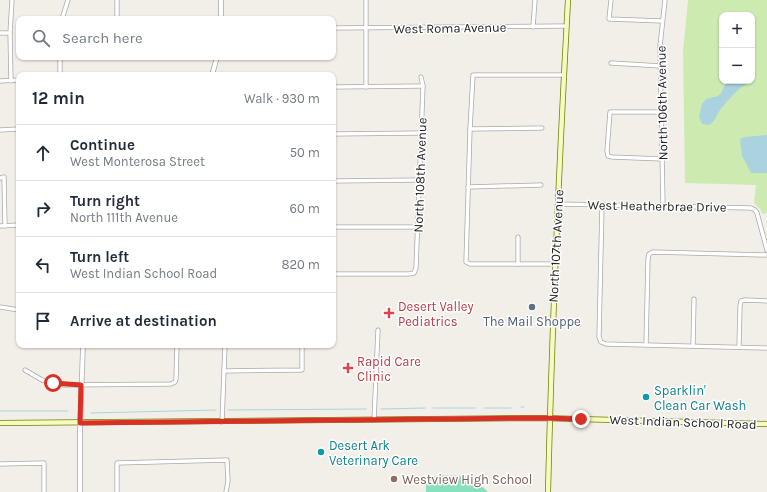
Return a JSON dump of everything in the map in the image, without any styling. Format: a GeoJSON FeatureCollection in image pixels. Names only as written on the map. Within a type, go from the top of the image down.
{"type":"FeatureCollection","features":[{"type":"Feature","properties":{"kind":"main road","name":"North 107th Avenue"},"geometry":{"type":"LineString","coordinates":[[548,492],[549,418],[555,264],[568,0]]}},
{"type":"Feature","properties":{"kind":"main road","name":"West Indian School Road"},"geometry":{"type":"LineString","coordinates":[[0,423],[549,418],[767,424]]}},
{"type":"Feature","properties":{"kind":"street"},"geometry":{"type":"LineString","coordinates":[[11,80],[10,33],[12,0]]}},
{"type":"Feature","properties":{"kind":"street"},"geometry":{"type":"LineString","coordinates":[[63,16],[68,0]]}},
{"type":"Feature","properties":{"kind":"street"},"geometry":{"type":"LineString","coordinates":[[117,0],[117,16]]}},
{"type":"Feature","properties":{"kind":"street"},"geometry":{"type":"LineString","coordinates":[[221,0],[222,16]]}},
{"type":"Feature","properties":{"kind":"street"},"geometry":{"type":"LineString","coordinates":[[366,0],[366,86]]}},
{"type":"Feature","properties":{"kind":"street"},"geometry":{"type":"LineString","coordinates":[[533,27],[535,0]]}},
{"type":"Feature","properties":{"kind":"street"},"geometry":{"type":"LineString","coordinates":[[611,0],[609,19],[662,20]]}},
{"type":"Feature","properties":{"kind":"street","name":"North 106th Avenue"},"geometry":{"type":"LineString","coordinates":[[663,206],[661,66],[662,20],[665,0]]}},
{"type":"Feature","properties":{"kind":"street","name":"West Roma Avenue"},"geometry":{"type":"LineString","coordinates":[[336,28],[566,26]]}},
{"type":"Feature","properties":{"kind":"street"},"geometry":{"type":"LineString","coordinates":[[0,33],[10,33]]}},
{"type":"Feature","properties":{"kind":"street"},"geometry":{"type":"LineString","coordinates":[[60,60],[60,72]]}},
{"type":"Feature","properties":{"kind":"street"},"geometry":{"type":"LineString","coordinates":[[213,72],[216,60]]}},
{"type":"Feature","properties":{"kind":"street"},"geometry":{"type":"LineString","coordinates":[[612,64],[661,66]]}},
{"type":"Feature","properties":{"kind":"street"},"geometry":{"type":"LineString","coordinates":[[555,264],[470,264],[466,262],[470,129],[473,76],[564,75]]}},
{"type":"Feature","properties":{"kind":"street","name":"North 108th Avenue"},"geometry":{"type":"LineString","coordinates":[[336,274],[414,273],[416,268],[422,133],[423,86],[421,77]]}},
{"type":"Feature","properties":{"kind":"street"},"geometry":{"type":"LineString","coordinates":[[0,81],[16,80]]}},
{"type":"Feature","properties":{"kind":"street"},"geometry":{"type":"LineString","coordinates":[[336,87],[423,86]]}},
{"type":"Feature","properties":{"kind":"street"},"geometry":{"type":"LineString","coordinates":[[661,112],[610,112],[608,156],[663,159]]}},
{"type":"Feature","properties":{"kind":"street"},"geometry":{"type":"LineString","coordinates":[[470,129],[542,128]]}},
{"type":"Feature","properties":{"kind":"street"},"geometry":{"type":"LineString","coordinates":[[0,130],[16,129]]}},
{"type":"Feature","properties":{"kind":"street"},"geometry":{"type":"LineString","coordinates":[[336,134],[422,133]]}},
{"type":"Feature","properties":{"kind":"street"},"geometry":{"type":"LineString","coordinates":[[2,177],[5,226]]}},
{"type":"Feature","properties":{"kind":"street"},"geometry":{"type":"LineString","coordinates":[[336,181],[420,180]]}},
{"type":"Feature","properties":{"kind":"street"},"geometry":{"type":"LineString","coordinates":[[468,187],[541,185]]}},
{"type":"Feature","properties":{"kind":"street","name":"West Heatherbrae Drive"},"geometry":{"type":"LineString","coordinates":[[558,204],[751,208],[757,213],[767,250]]}},
{"type":"Feature","properties":{"kind":"street"},"geometry":{"type":"LineString","coordinates":[[602,205],[599,337],[601,342],[606,344],[767,348]]}},
{"type":"Feature","properties":{"kind":"street"},"geometry":{"type":"LineString","coordinates":[[0,226],[16,226]]}},
{"type":"Feature","properties":{"kind":"street"},"geometry":{"type":"LineString","coordinates":[[336,227],[418,227]]}},
{"type":"Feature","properties":{"kind":"street"},"geometry":{"type":"LineString","coordinates":[[518,237],[518,264]]}},
{"type":"Feature","properties":{"kind":"street"},"geometry":{"type":"LineString","coordinates":[[646,345],[649,254],[653,252],[767,255]]}},
{"type":"Feature","properties":{"kind":"street"},"geometry":{"type":"LineString","coordinates":[[692,346],[694,299]]}},
{"type":"Feature","properties":{"kind":"street"},"geometry":{"type":"LineString","coordinates":[[739,347],[741,301],[767,300]]}},
{"type":"Feature","properties":{"kind":"street"},"geometry":{"type":"LineString","coordinates":[[0,307],[16,310]]}},
{"type":"Feature","properties":{"kind":"street"},"geometry":{"type":"LineString","coordinates":[[374,420],[378,330]]}},
{"type":"Feature","properties":{"kind":"street"},"geometry":{"type":"LineString","coordinates":[[80,492],[80,423],[83,348]]}},
{"type":"Feature","properties":{"kind":"street"},"geometry":{"type":"LineString","coordinates":[[25,370],[47,382],[64,385],[171,384],[175,382],[177,348]]}},
{"type":"Feature","properties":{"kind":"street"},"geometry":{"type":"LineString","coordinates":[[222,422],[225,348]]}},
{"type":"Feature","properties":{"kind":"street"},"geometry":{"type":"LineString","coordinates":[[224,371],[302,370],[302,348]]}},
{"type":"Feature","properties":{"kind":"street"},"geometry":{"type":"LineString","coordinates":[[117,492],[117,463],[227,460],[228,481],[226,492]]}},
{"type":"Feature","properties":{"kind":"street"},"geometry":{"type":"LineString","coordinates":[[0,464],[44,463],[44,492]]}},
{"type":"Feature","properties":{"kind":"green space"},"geometry":{"type":"Polygon","coordinates":[[[688,0],[767,0],[767,213],[763,214],[754,203],[756,185],[685,183],[683,51],[688,0]]]}},
{"type":"Feature","properties":{"kind":"green space"},"geometry":{"type":"Polygon","coordinates":[[[426,476],[459,476],[474,481],[488,492],[426,492],[426,476]]]}},
{"type":"Feature","properties":{"kind":"water"},"geometry":{"type":"Polygon","coordinates":[[[726,84],[746,84],[726,102],[715,120],[709,125],[702,124],[699,117],[702,104],[706,99],[718,96],[726,84]]]}},
{"type":"Feature","properties":{"kind":"water"},"geometry":{"type":"Polygon","coordinates":[[[767,135],[767,173],[751,173],[742,156],[740,139],[745,137],[767,135]]]}},
{"type":"Feature","properties":{"kind":"waterway"},"geometry":{"type":"LineString","coordinates":[[381,409],[425,408]]}},
{"type":"Feature","properties":{"kind":"waterway"},"geometry":{"type":"LineString","coordinates":[[433,408],[475,408]]}},
{"type":"Feature","properties":{"kind":"waterway"},"geometry":{"type":"LineString","coordinates":[[484,408],[511,408]]}},
{"type":"Feature","properties":{"kind":"waterway"},"geometry":{"type":"LineString","coordinates":[[228,410],[366,409]]}},
{"type":"Feature","properties":{"kind":"waterway"},"geometry":{"type":"LineString","coordinates":[[91,413],[216,410]]}},
{"type":"Feature","properties":{"kind":"waterway"},"geometry":{"type":"LineString","coordinates":[[0,411],[68,411]]}},
{"type":"Feature","properties":{"kind":"place","name":"The Mail Shoppe"},"geometry":{"type":"Point","coordinates":[532,307]}},
{"type":"Feature","properties":{"kind":"place","name":"Desert Valley Pediatrics"},"geometry":{"type":"Point","coordinates":[389,313]}},
{"type":"Feature","properties":{"kind":"place","name":"Rapid Care Clinic"},"geometry":{"type":"Point","coordinates":[348,368]}},
{"type":"Feature","properties":{"kind":"place","name":"Sparklin' Clean Car Wash"},"geometry":{"type":"Point","coordinates":[646,397]}},
{"type":"Feature","properties":{"kind":"place","name":"Desert Ark Veterinary Care"},"geometry":{"type":"Point","coordinates":[321,452]}},
{"type":"Feature","properties":{"kind":"place","name":"Westview High School"},"geometry":{"type":"Point","coordinates":[394,479]}},
{"type":"Feature","properties":{"kind":"route"},"geometry":{"type":"LineString","coordinates":[[53,383],[64,385],[81,385],[80,423],[541,418],[581,419]]}}]}
